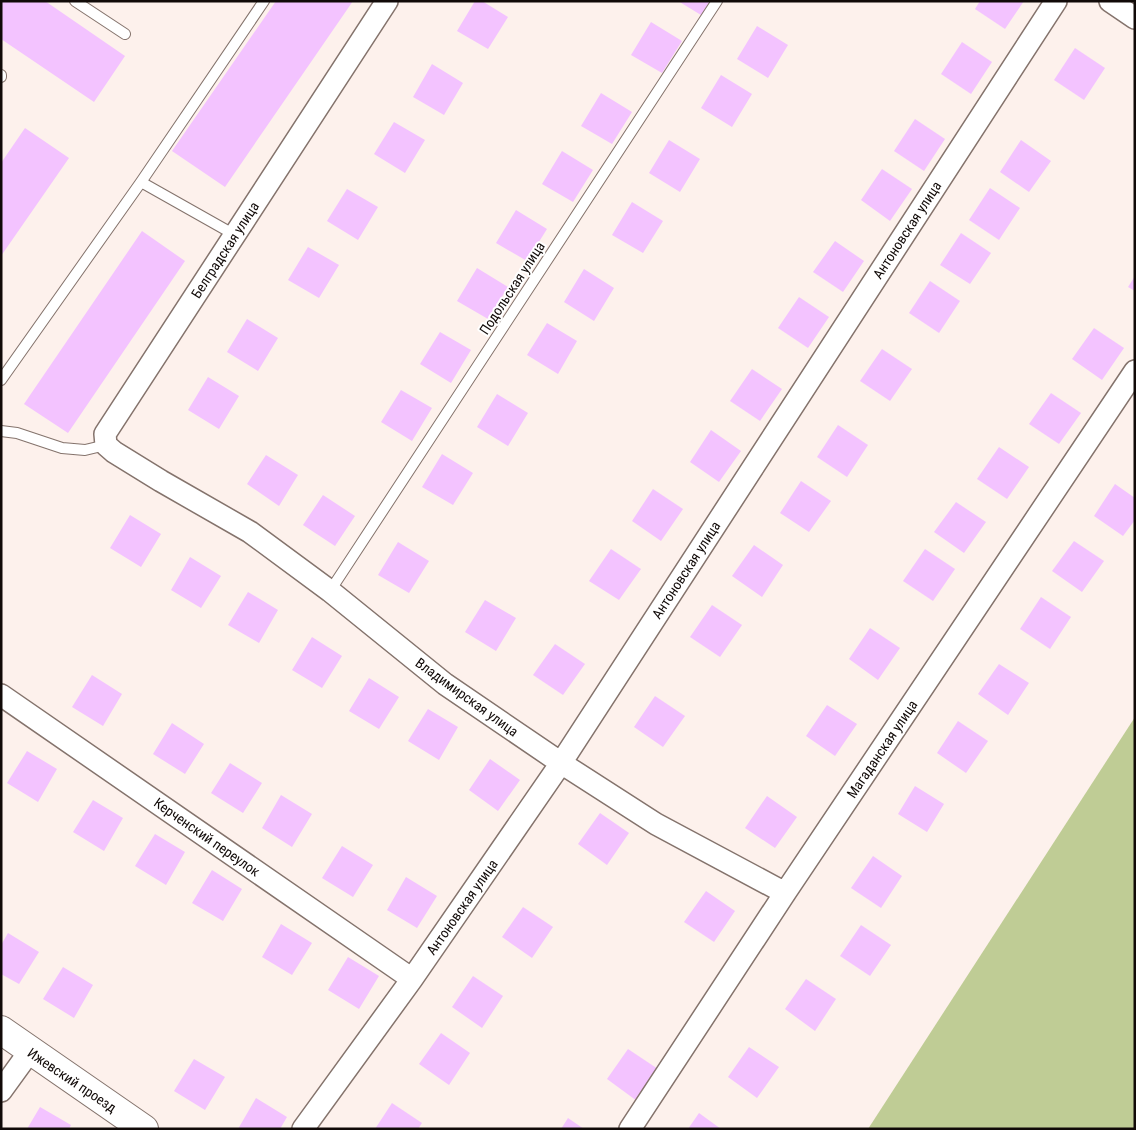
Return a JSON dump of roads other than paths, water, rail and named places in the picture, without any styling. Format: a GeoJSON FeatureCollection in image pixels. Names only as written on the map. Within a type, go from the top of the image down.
{"type":"FeatureCollection","features":[{"type":"Feature","properties":{"kind":"street","name":"Белградская улица"},"geometry":{"type":"LineString","coordinates":[[106,445],[105,434],[386,1]]}},
{"type":"Feature","properties":{"kind":"street","name":"Антоновская улица"},"geometry":{"type":"LineString","coordinates":[[303,1129],[412,979],[560,763],[1056,1]]}},
{"type":"Feature","properties":{"kind":"street"},"geometry":{"type":"LineString","coordinates":[[1110,1],[1135,18]]}},
{"type":"Feature","properties":{"kind":"street","name":"Магаданская улица"},"geometry":{"type":"LineString","coordinates":[[630,1129],[1135,371]]}},
{"type":"Feature","properties":{"kind":"street","name":"Владимирская улица"},"geometry":{"type":"LineString","coordinates":[[106,445],[161,481],[250,532],[330,590],[446,684],[560,763],[656,824],[786,893]]}},
{"type":"Feature","properties":{"kind":"street","name":"Керченский переулок"},"geometry":{"type":"LineString","coordinates":[[1,696],[412,979]]}},
{"type":"Feature","properties":{"kind":"street","name":"Ижевский проезд"},"geometry":{"type":"LineString","coordinates":[[1,1030],[144,1129]]}},
{"type":"Feature","properties":{"kind":"street"},"geometry":{"type":"LineString","coordinates":[[1,1091],[30,1051]]}},
{"type":"Feature","properties":{"kind":"lane"},"geometry":{"type":"LineString","coordinates":[[75,1],[125,34]]}},
{"type":"Feature","properties":{"kind":"lane"},"geometry":{"type":"LineString","coordinates":[[1,380],[141,182],[264,1]]}},
{"type":"Feature","properties":{"kind":"lane","name":"Подольская улица"},"geometry":{"type":"LineString","coordinates":[[330,590],[717,1]]}},
{"type":"Feature","properties":{"kind":"lane"},"geometry":{"type":"LineString","coordinates":[[141,182],[235,235]]}},
{"type":"Feature","properties":{"kind":"lane"},"geometry":{"type":"LineString","coordinates":[[1,432],[17,433],[62,448],[85,450],[106,445]]}}]}
